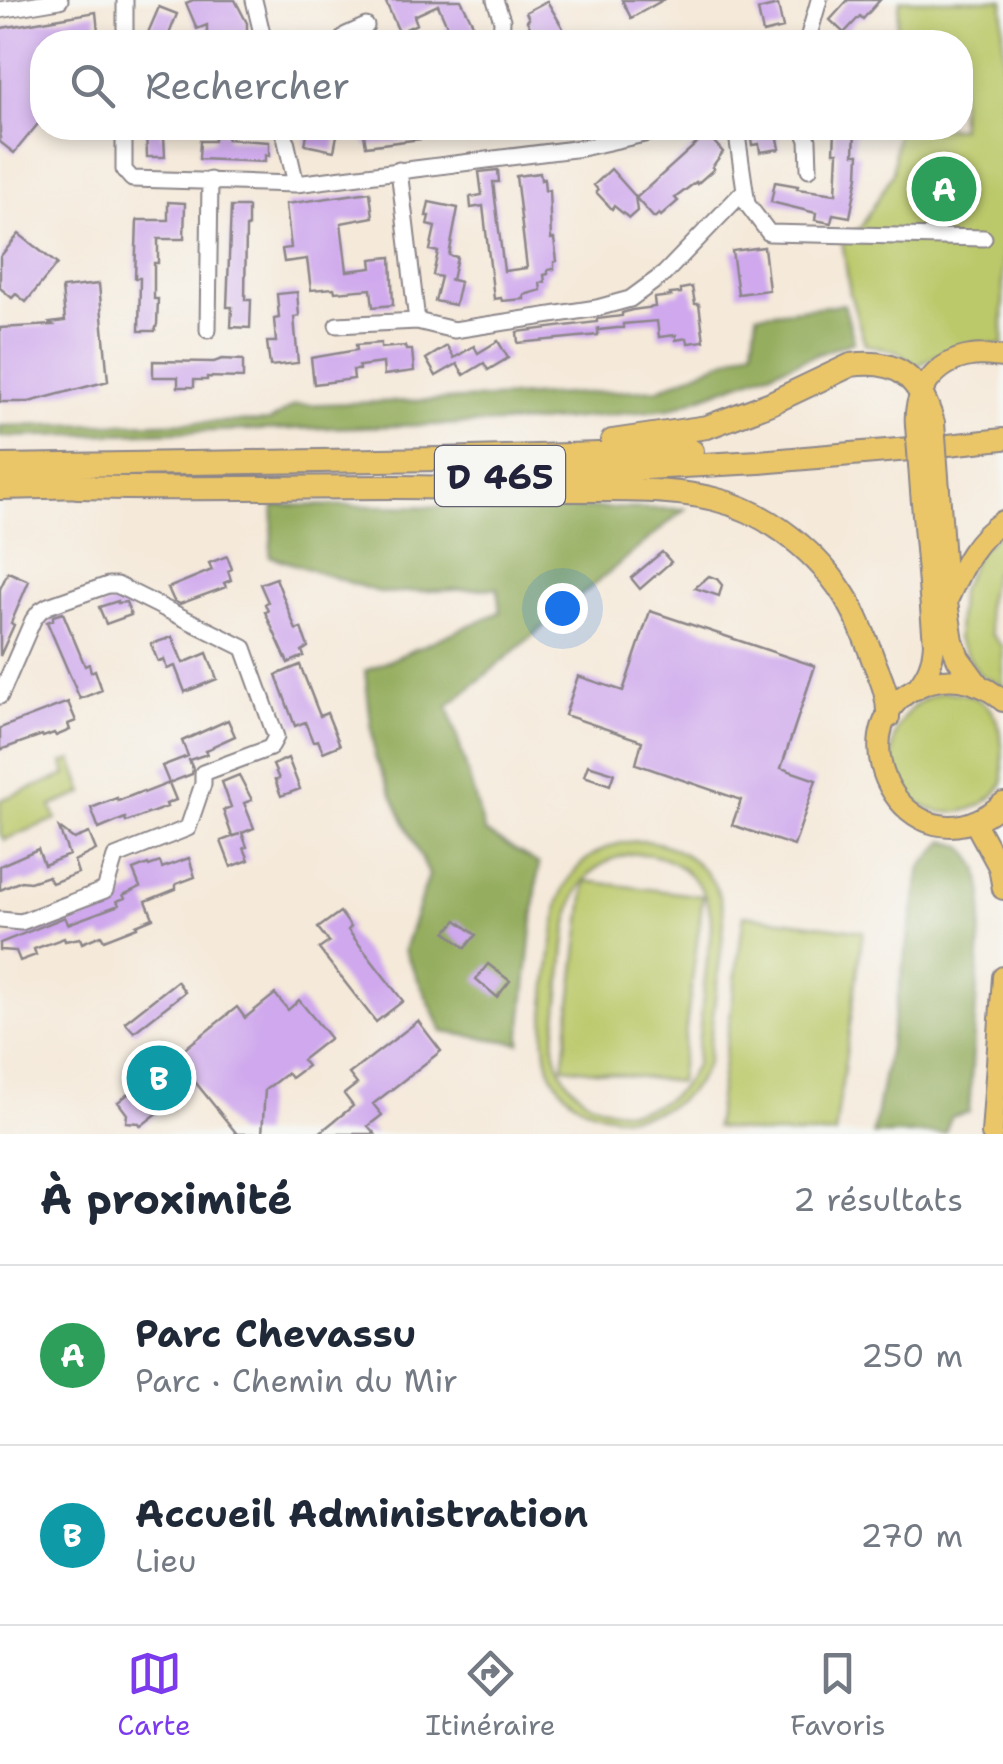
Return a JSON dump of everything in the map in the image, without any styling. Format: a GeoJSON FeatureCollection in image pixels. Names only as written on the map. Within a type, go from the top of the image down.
{"type":"FeatureCollection","features":[{"type":"Feature","properties":{"kind":"highway"},"geometry":{"type":"LineString","coordinates":[[376,459],[422,447],[595,443],[707,427],[771,403],[851,365],[879,363],[911,379],[921,392],[929,491],[952,641],[958,658],[977,684]]}},
{"type":"Feature","properties":{"kind":"highway","name":"D 465"},"geometry":{"type":"LineString","coordinates":[[0,466],[460,459],[754,449],[923,432]]}},
{"type":"Feature","properties":{"kind":"highway","name":"D 465"},"geometry":{"type":"LineString","coordinates":[[0,488],[533,475],[759,462],[923,432]]}},
{"type":"Feature","properties":{"kind":"highway"},"geometry":{"type":"LineString","coordinates":[[77,487],[418,487],[645,492],[714,498],[750,511],[775,526],[820,563],[860,625],[884,686],[888,717]]}},
{"type":"Feature","properties":{"kind":"main road"},"geometry":{"type":"LineString","coordinates":[[921,392],[950,363],[967,356],[1003,357]]}},
{"type":"Feature","properties":{"kind":"main road","name":"D 465"},"geometry":{"type":"LineString","coordinates":[[923,432],[1003,438]]}},
{"type":"Feature","properties":{"kind":"main road"},"geometry":{"type":"LineString","coordinates":[[929,491],[933,659],[927,676],[888,717],[880,741],[880,764],[896,798],[927,820],[953,825],[974,821],[1003,803]]}},
{"type":"Feature","properties":{"kind":"main road"},"geometry":{"type":"LineString","coordinates":[[946,602],[966,558],[989,530],[1003,520]]}},
{"type":"Feature","properties":{"kind":"main road"},"geometry":{"type":"LineString","coordinates":[[916,689],[952,679],[977,684],[1003,701]]}},
{"type":"Feature","properties":{"kind":"main road"},"geometry":{"type":"LineString","coordinates":[[974,821],[999,867],[1003,889]]}},
{"type":"Feature","properties":{"kind":"main road"},"geometry":{"type":"LineString","coordinates":[[999,1123],[1003,977]]}},
{"type":"Feature","properties":{"kind":"street"},"geometry":{"type":"LineString","coordinates":[[0,10],[60,0]]}},
{"type":"Feature","properties":{"kind":"street"},"geometry":{"type":"LineString","coordinates":[[125,30],[126,0]]}},
{"type":"Feature","properties":{"kind":"street"},"geometry":{"type":"LineString","coordinates":[[254,0],[261,30]]}},
{"type":"Feature","properties":{"kind":"street"},"geometry":{"type":"LineString","coordinates":[[495,0],[502,30]]}},
{"type":"Feature","properties":{"kind":"street"},"geometry":{"type":"LineString","coordinates":[[810,30],[819,0]]}},
{"type":"Feature","properties":{"kind":"street"},"geometry":{"type":"LineString","coordinates":[[357,30],[366,26]]}},
{"type":"Feature","properties":{"kind":"street"},"geometry":{"type":"LineString","coordinates":[[124,140],[124,170],[128,177],[137,180],[296,184],[582,148],[618,140]]}},
{"type":"Feature","properties":{"kind":"street"},"geometry":{"type":"LineString","coordinates":[[286,140],[296,184]]}},
{"type":"Feature","properties":{"kind":"street"},"geometry":{"type":"LineString","coordinates":[[737,140],[743,192],[752,213],[770,233],[984,238]]}},
{"type":"Feature","properties":{"kind":"street"},"geometry":{"type":"LineString","coordinates":[[808,140],[809,168]]}},
{"type":"Feature","properties":{"kind":"street"},"geometry":{"type":"LineString","coordinates":[[399,170],[417,322]]}},
{"type":"Feature","properties":{"kind":"street"},"geometry":{"type":"LineString","coordinates":[[208,330],[210,180]]}},
{"type":"Feature","properties":{"kind":"street"},"geometry":{"type":"LineString","coordinates":[[338,325],[417,322],[454,330],[597,308],[630,299],[664,274],[743,192]]}},
{"type":"Feature","properties":{"kind":"street"},"geometry":{"type":"LineString","coordinates":[[0,696],[33,620],[44,608],[116,585],[244,648],[276,737],[270,748],[203,773],[204,784],[188,828],[115,857],[105,890],[21,922],[0,920]]}},
{"type":"Feature","properties":{"kind":"green space"},"geometry":{"type":"Polygon","coordinates":[[[900,0],[1003,0],[1003,345],[958,347],[917,366],[897,352],[865,344],[850,294],[842,240],[861,227],[893,173],[896,140],[973,140],[973,30],[896,30],[900,0]]]}},
{"type":"Feature","properties":{"kind":"green space"},"geometry":{"type":"Polygon","coordinates":[[[844,304],[854,341],[669,409],[537,422],[0,437],[0,426],[270,421],[295,405],[659,389],[753,348],[757,314],[844,304]]]}},
{"type":"Feature","properties":{"kind":"green space"},"geometry":{"type":"Polygon","coordinates":[[[274,505],[685,509],[448,706],[485,832],[539,864],[520,1043],[443,1032],[404,950],[429,875],[375,758],[365,671],[500,612],[497,588],[381,593],[270,556],[274,505]]]}},
{"type":"Feature","properties":{"kind":"green space"},"geometry":{"type":"Polygon","coordinates":[[[1003,530],[1003,561],[994,572],[986,607],[991,634],[1003,647],[1003,689],[979,674],[957,639],[959,593],[978,551],[1003,530]]]}},
{"type":"Feature","properties":{"kind":"green space"},"geometry":{"type":"Polygon","coordinates":[[[943,692],[978,699],[988,707],[1000,731],[1003,783],[984,802],[959,812],[934,810],[914,800],[900,784],[893,763],[893,742],[901,721],[918,704],[943,692]]]}},
{"type":"Feature","properties":{"kind":"green space"},"geometry":{"type":"Polygon","coordinates":[[[72,760],[84,793],[51,806],[56,819],[4,840],[0,833],[0,800],[66,775],[63,763],[72,760]]]}},
{"type":"Feature","properties":{"kind":"green space"},"geometry":{"type":"Polygon","coordinates":[[[945,841],[963,846],[978,867],[983,895],[969,1112],[951,1117],[945,1133],[873,1134],[921,867],[945,841]]]}},
{"type":"Feature","properties":{"kind":"green space"},"geometry":{"type":"Polygon","coordinates":[[[630,842],[661,844],[689,857],[718,891],[724,922],[708,1061],[695,1085],[676,1102],[653,1113],[628,1117],[603,1114],[580,1105],[562,1089],[549,1067],[544,1031],[563,890],[590,857],[630,842]],[[629,854],[594,870],[575,897],[567,930],[554,1046],[562,1072],[577,1092],[596,1104],[618,1110],[641,1109],[663,1101],[682,1086],[696,1063],[710,936],[711,919],[700,887],[669,861],[629,854]]]}},
{"type":"Feature","properties":{"kind":"green space"},"geometry":{"type":"Polygon","coordinates":[[[586,881],[703,896],[679,1082],[563,1067],[586,881]]]}},
{"type":"Feature","properties":{"kind":"green space"},"geometry":{"type":"Polygon","coordinates":[[[744,915],[863,931],[835,1134],[766,1134],[715,1127],[744,915]]]}},
{"type":"Feature","properties":{"kind":"building"},"geometry":{"type":"Polygon","coordinates":[[[235,0],[247,30],[207,30],[207,25],[197,29],[186,3],[235,0]]]}},
{"type":"Feature","properties":{"kind":"building"},"geometry":{"type":"Polygon","coordinates":[[[385,0],[461,0],[476,30],[444,30],[448,28],[438,5],[414,16],[417,24],[398,30],[385,0]]]}},
{"type":"Feature","properties":{"kind":"building"},"geometry":{"type":"Polygon","coordinates":[[[622,0],[663,0],[631,18],[622,0]]]}},
{"type":"Feature","properties":{"kind":"building"},"geometry":{"type":"Polygon","coordinates":[[[848,0],[880,0],[847,30],[841,30],[830,20],[848,0]]]}},
{"type":"Feature","properties":{"kind":"building"},"geometry":{"type":"Polygon","coordinates":[[[547,1],[564,30],[532,30],[526,12],[547,1]]]}},
{"type":"Feature","properties":{"kind":"building"},"geometry":{"type":"Polygon","coordinates":[[[778,5],[783,28],[762,30],[758,10],[778,5]]]}},
{"type":"Feature","properties":{"kind":"building"},"geometry":{"type":"Polygon","coordinates":[[[159,7],[177,14],[171,30],[149,30],[159,7]]]}},
{"type":"Feature","properties":{"kind":"building"},"geometry":{"type":"Polygon","coordinates":[[[96,12],[98,30],[30,30],[30,134],[14,153],[0,142],[2,28],[96,12]]]}},
{"type":"Feature","properties":{"kind":"building"},"geometry":{"type":"Polygon","coordinates":[[[146,140],[164,140],[165,157],[147,157],[146,140]]]}},
{"type":"Feature","properties":{"kind":"building"},"geometry":{"type":"Polygon","coordinates":[[[306,140],[336,140],[334,151],[305,145],[306,140]]]}},
{"type":"Feature","properties":{"kind":"building"},"geometry":{"type":"Polygon","coordinates":[[[365,140],[413,140],[366,146],[365,140]]]}},
{"type":"Feature","properties":{"kind":"building"},"geometry":{"type":"Polygon","coordinates":[[[700,140],[712,140],[723,152],[714,169],[675,198],[678,201],[661,216],[654,218],[636,198],[700,140]]]}},
{"type":"Feature","properties":{"kind":"building"},"geometry":{"type":"Polygon","coordinates":[[[751,140],[778,140],[780,149],[760,152],[759,144],[752,145],[751,140]]]}},
{"type":"Feature","properties":{"kind":"building"},"geometry":{"type":"Polygon","coordinates":[[[835,140],[855,140],[854,154],[859,154],[858,176],[850,217],[833,214],[831,223],[815,220],[816,213],[771,202],[775,182],[836,194],[838,152],[834,152],[835,140]]]}},
{"type":"Feature","properties":{"kind":"building"},"geometry":{"type":"Polygon","coordinates":[[[200,141],[269,142],[269,156],[265,155],[265,162],[199,159],[200,141]]]}},
{"type":"Feature","properties":{"kind":"building"},"geometry":{"type":"Polygon","coordinates":[[[611,169],[635,196],[637,211],[629,218],[614,206],[612,209],[596,192],[594,185],[611,169]]]}},
{"type":"Feature","properties":{"kind":"building"},"geometry":{"type":"Polygon","coordinates":[[[498,170],[499,182],[493,182],[504,271],[527,268],[516,176],[540,173],[545,191],[549,190],[551,239],[557,261],[554,269],[544,275],[541,290],[524,295],[524,299],[494,299],[483,206],[471,208],[470,197],[482,195],[479,172],[498,170]]]}},
{"type":"Feature","properties":{"kind":"building"},"geometry":{"type":"Polygon","coordinates":[[[370,192],[373,217],[341,223],[347,271],[372,268],[371,259],[391,257],[393,305],[373,307],[371,289],[311,290],[307,259],[284,262],[282,249],[291,248],[286,204],[370,192]]]}},
{"type":"Feature","properties":{"kind":"building"},"geometry":{"type":"Polygon","coordinates":[[[168,202],[185,203],[184,239],[158,239],[158,263],[154,263],[157,324],[155,331],[139,331],[140,278],[135,278],[137,220],[168,220],[168,202]]]}},
{"type":"Feature","properties":{"kind":"building"},"geometry":{"type":"Polygon","coordinates":[[[429,202],[458,208],[449,255],[457,257],[452,280],[460,282],[455,305],[435,301],[441,277],[433,275],[438,252],[430,250],[435,227],[427,225],[429,202]]]}},
{"type":"Feature","properties":{"kind":"building"},"geometry":{"type":"Polygon","coordinates":[[[231,207],[248,207],[245,300],[251,300],[250,328],[231,327],[232,307],[227,307],[231,207]]]}},
{"type":"Feature","properties":{"kind":"building"},"geometry":{"type":"Polygon","coordinates":[[[19,234],[57,264],[26,302],[16,294],[12,298],[0,288],[0,257],[19,234]]]}},
{"type":"Feature","properties":{"kind":"building"},"geometry":{"type":"Polygon","coordinates":[[[764,247],[769,290],[738,294],[732,251],[764,247]]]}},
{"type":"Feature","properties":{"kind":"building"},"geometry":{"type":"Polygon","coordinates":[[[99,284],[108,381],[29,402],[0,402],[0,328],[65,321],[62,288],[99,284]]]}},
{"type":"Feature","properties":{"kind":"building"},"geometry":{"type":"Polygon","coordinates":[[[692,287],[695,304],[699,304],[704,341],[688,343],[687,338],[676,340],[676,335],[659,337],[657,321],[598,330],[598,335],[518,343],[517,332],[622,316],[632,310],[655,307],[654,298],[692,287]]]}},
{"type":"Feature","properties":{"kind":"building"},"geometry":{"type":"Polygon","coordinates":[[[297,292],[299,316],[294,317],[298,363],[270,366],[267,342],[276,342],[277,294],[297,292]]]}},
{"type":"Feature","properties":{"kind":"building"},"geometry":{"type":"Polygon","coordinates":[[[498,341],[508,358],[488,370],[484,363],[464,375],[457,364],[436,376],[426,359],[447,346],[454,358],[474,346],[478,353],[498,341]]]}},
{"type":"Feature","properties":{"kind":"building"},"geometry":{"type":"Polygon","coordinates":[[[381,343],[381,348],[405,346],[412,350],[414,371],[384,375],[383,363],[359,366],[359,370],[353,370],[354,379],[314,384],[311,358],[357,350],[356,345],[381,343]]]}},
{"type":"Feature","properties":{"kind":"building"},"geometry":{"type":"Polygon","coordinates":[[[243,360],[243,378],[207,377],[194,380],[194,387],[178,387],[178,377],[153,377],[153,361],[243,360]]]}},
{"type":"Feature","properties":{"kind":"building"},"geometry":{"type":"Polygon","coordinates":[[[662,552],[671,562],[640,589],[631,578],[662,552]]]}},
{"type":"Feature","properties":{"kind":"building"},"geometry":{"type":"Polygon","coordinates":[[[227,556],[232,569],[228,571],[231,580],[224,583],[226,587],[180,604],[174,601],[168,588],[212,570],[209,563],[227,556]]]}},
{"type":"Feature","properties":{"kind":"building"},"geometry":{"type":"Polygon","coordinates":[[[8,572],[29,581],[0,656],[0,589],[8,572]]]}},
{"type":"Feature","properties":{"kind":"building"},"geometry":{"type":"Polygon","coordinates":[[[709,576],[722,585],[719,596],[695,588],[709,576]]]}},
{"type":"Feature","properties":{"kind":"building"},"geometry":{"type":"Polygon","coordinates":[[[276,578],[296,630],[301,628],[308,647],[302,651],[304,656],[288,663],[265,612],[268,602],[260,584],[276,578]]]}},
{"type":"Feature","properties":{"kind":"building"},"geometry":{"type":"Polygon","coordinates":[[[126,602],[131,615],[106,624],[99,607],[126,602]]]}},
{"type":"Feature","properties":{"kind":"building"},"geometry":{"type":"Polygon","coordinates":[[[650,611],[815,666],[781,768],[816,780],[794,846],[732,825],[741,800],[636,764],[642,741],[565,715],[578,676],[623,691],[650,611]]]}},
{"type":"Feature","properties":{"kind":"building"},"geometry":{"type":"Polygon","coordinates":[[[63,613],[85,666],[89,664],[91,672],[95,670],[102,690],[80,699],[47,622],[63,613]]]}},
{"type":"Feature","properties":{"kind":"building"},"geometry":{"type":"Polygon","coordinates":[[[172,637],[183,663],[207,653],[217,679],[185,692],[175,666],[167,669],[164,659],[158,662],[151,644],[172,637]]]}},
{"type":"Feature","properties":{"kind":"building"},"geometry":{"type":"Polygon","coordinates":[[[300,665],[320,716],[327,713],[340,745],[323,752],[318,740],[313,742],[305,722],[295,726],[276,675],[300,665]]]}},
{"type":"Feature","properties":{"kind":"building"},"geometry":{"type":"Polygon","coordinates":[[[68,702],[76,721],[68,724],[70,730],[0,750],[0,728],[68,702]]]}},
{"type":"Feature","properties":{"kind":"building"},"geometry":{"type":"Polygon","coordinates":[[[228,720],[235,736],[205,751],[207,754],[189,760],[192,774],[169,783],[162,766],[188,756],[182,741],[228,720]]]}},
{"type":"Feature","properties":{"kind":"building"},"geometry":{"type":"Polygon","coordinates":[[[288,758],[300,789],[281,796],[273,765],[288,758]]]}},
{"type":"Feature","properties":{"kind":"building"},"geometry":{"type":"Polygon","coordinates":[[[588,765],[614,773],[610,785],[584,776],[588,765]]]}},
{"type":"Feature","properties":{"kind":"building"},"geometry":{"type":"Polygon","coordinates":[[[239,775],[252,800],[244,803],[254,828],[242,833],[249,860],[231,867],[221,841],[240,834],[232,836],[223,810],[231,807],[222,782],[239,775]]]}},
{"type":"Feature","properties":{"kind":"building"},"geometry":{"type":"Polygon","coordinates":[[[169,783],[176,800],[167,807],[99,829],[91,808],[169,783]]]}},
{"type":"Feature","properties":{"kind":"building"},"geometry":{"type":"Polygon","coordinates":[[[59,828],[74,839],[89,833],[96,850],[74,861],[78,873],[52,883],[48,876],[21,881],[0,890],[0,866],[38,849],[44,865],[69,855],[59,828]]]}},
{"type":"Feature","properties":{"kind":"building"},"geometry":{"type":"Polygon","coordinates":[[[189,858],[195,877],[146,901],[153,918],[137,927],[104,940],[101,935],[82,943],[80,938],[64,938],[34,949],[36,955],[20,961],[16,951],[0,950],[0,943],[65,917],[68,924],[119,905],[117,901],[125,898],[123,895],[140,887],[133,870],[160,862],[162,868],[189,858]]]}},
{"type":"Feature","properties":{"kind":"building"},"geometry":{"type":"Polygon","coordinates":[[[340,912],[351,927],[348,930],[403,1001],[376,1022],[319,949],[329,942],[318,928],[340,912]]]}},
{"type":"Feature","properties":{"kind":"building"},"geometry":{"type":"Polygon","coordinates":[[[457,920],[476,935],[465,948],[446,932],[457,920]]]}},
{"type":"Feature","properties":{"kind":"building"},"geometry":{"type":"Polygon","coordinates":[[[488,964],[510,981],[497,997],[476,979],[488,964]]]}},
{"type":"Feature","properties":{"kind":"building"},"geometry":{"type":"Polygon","coordinates":[[[177,981],[185,992],[134,1032],[125,1022],[177,981]]]}},
{"type":"Feature","properties":{"kind":"building"},"geometry":{"type":"Polygon","coordinates":[[[275,994],[288,1010],[299,1000],[330,1038],[302,1060],[307,1066],[291,1078],[287,1073],[265,1090],[262,1134],[237,1134],[196,1083],[141,1126],[126,1122],[127,1114],[118,1102],[237,1007],[245,1018],[275,994]]]}},
{"type":"Feature","properties":{"kind":"building"},"geometry":{"type":"Polygon","coordinates":[[[418,1021],[441,1051],[373,1104],[382,1115],[368,1126],[375,1134],[318,1134],[353,1106],[344,1094],[357,1084],[349,1074],[418,1021]]]}},
{"type":"Feature","properties":{"kind":"place","name":"Parc Chevassu"},"geometry":{"type":"Point","coordinates":[944,189]}},
{"type":"Feature","properties":{"kind":"place","name":"Accueil Administration"},"geometry":{"type":"Point","coordinates":[159,1078]}}]}
